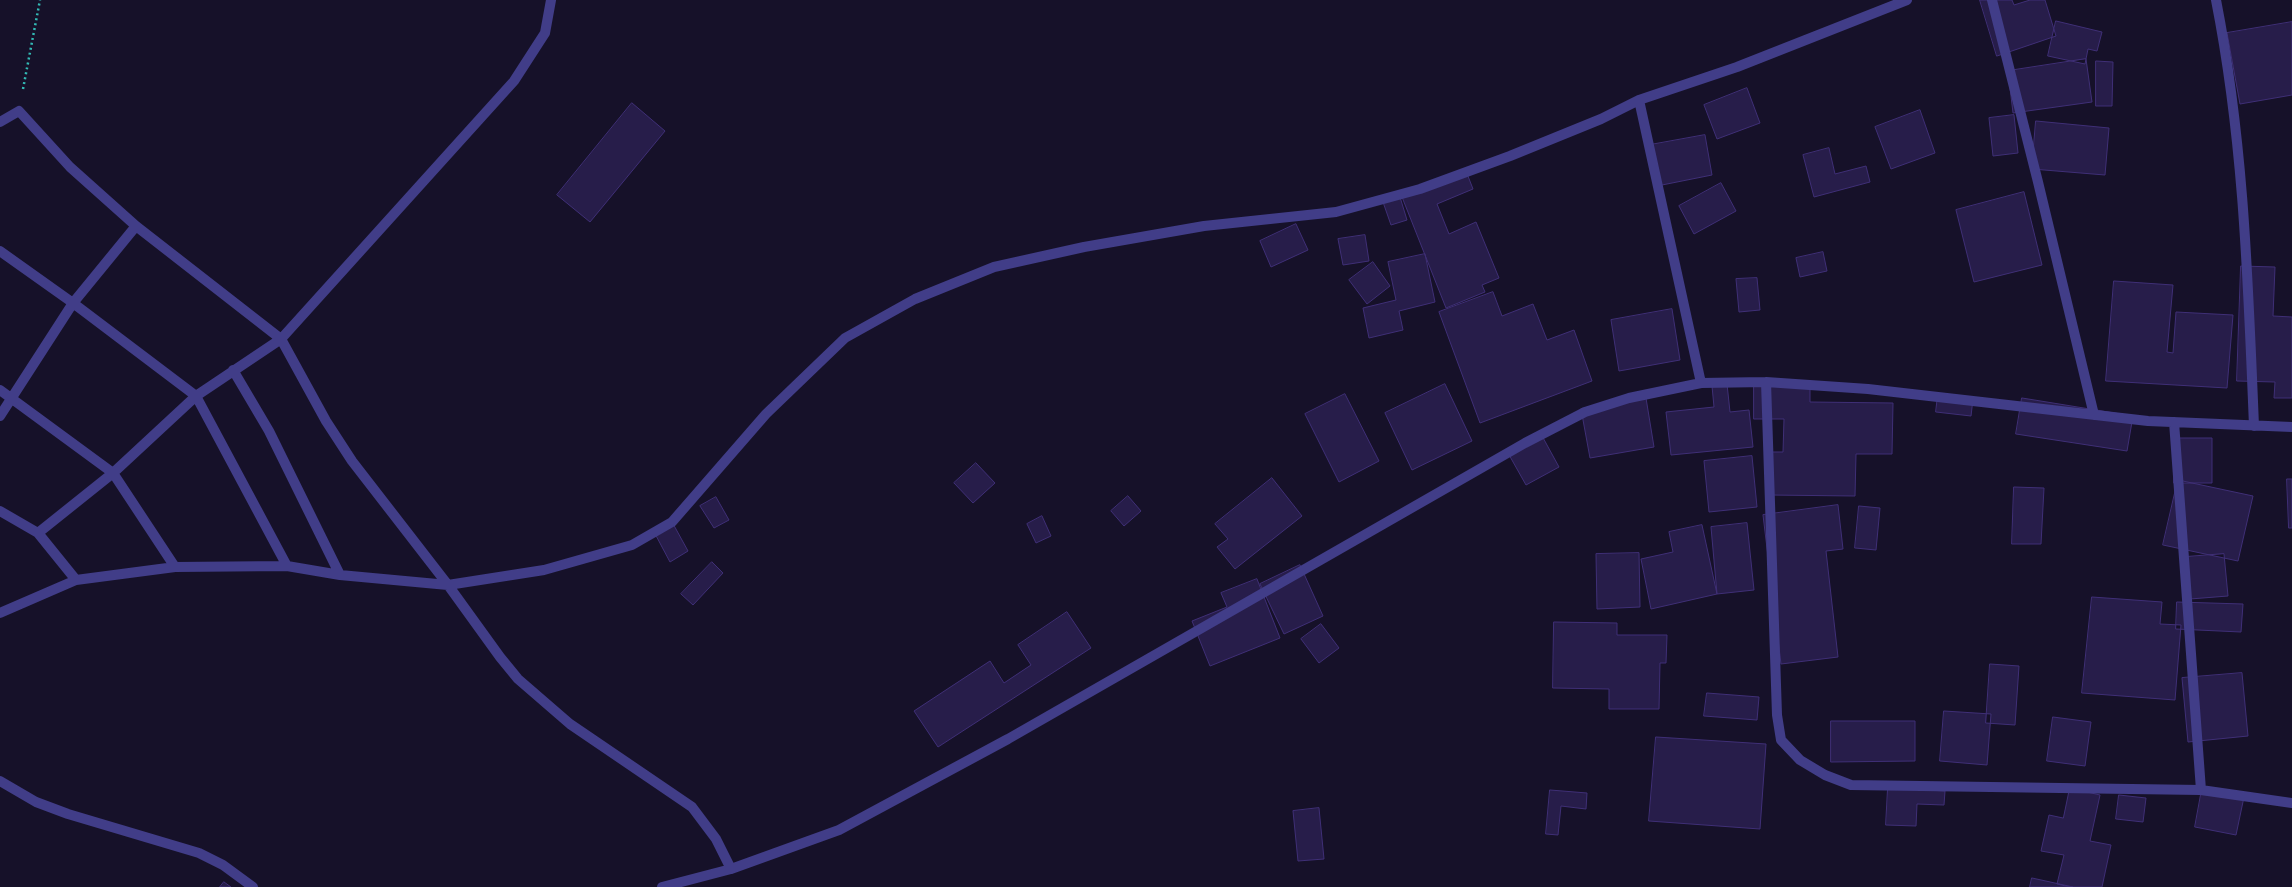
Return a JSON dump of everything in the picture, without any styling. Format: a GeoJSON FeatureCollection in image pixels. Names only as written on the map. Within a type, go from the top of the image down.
{"type":"FeatureCollection","features":[{"type":"Feature","properties":{"kind":"street"},"geometry":{"type":"LineString","coordinates":[[38,533],[113,473],[196,396],[281,339],[514,81],[545,33],[551,0]]}},
{"type":"Feature","properties":{"kind":"street"},"geometry":{"type":"LineString","coordinates":[[0,612],[76,580],[175,566],[287,566],[340,575],[448,585],[544,570],[632,545],[672,522],[766,414],[845,338],[915,299],[994,267],[1084,247],[1204,226],[1336,212],[1420,189],[1510,156],[1601,119],[1639,100],[1737,67],[1907,0]]}},
{"type":"Feature","properties":{"kind":"street"},"geometry":{"type":"LineString","coordinates":[[1992,0],[2038,182],[2094,415]]}},
{"type":"Feature","properties":{"kind":"street"},"geometry":{"type":"LineString","coordinates":[[2216,0],[2228,65],[2245,212],[2254,426]]}},
{"type":"Feature","properties":{"kind":"street"},"geometry":{"type":"LineString","coordinates":[[1639,100],[1701,383]]}},
{"type":"Feature","properties":{"kind":"street"},"geometry":{"type":"LineString","coordinates":[[0,122],[19,111],[70,167],[136,226],[281,339],[326,421],[352,461],[448,585],[500,657],[518,679],[570,724],[692,807],[716,840],[730,869]]}},
{"type":"Feature","properties":{"kind":"street"},"geometry":{"type":"LineString","coordinates":[[0,416],[73,303],[136,226]]}},
{"type":"Feature","properties":{"kind":"street"},"geometry":{"type":"LineString","coordinates":[[0,251],[73,303],[196,396],[287,566]]}},
{"type":"Feature","properties":{"kind":"street"},"geometry":{"type":"LineString","coordinates":[[233,370],[269,431],[340,575]]}},
{"type":"Feature","properties":{"kind":"street"},"geometry":{"type":"LineString","coordinates":[[1766,382],[1777,715],[1781,740],[1800,760],[1825,776],[1851,785],[2201,790],[2292,803]]}},
{"type":"Feature","properties":{"kind":"street"},"geometry":{"type":"LineString","coordinates":[[662,887],[730,869],[840,830],[922,787],[1525,442],[1585,412],[1629,398],[1701,383],[1766,382],[1868,389],[2094,415],[2174,422],[2292,427]]}},
{"type":"Feature","properties":{"kind":"street"},"geometry":{"type":"LineString","coordinates":[[0,390],[113,473],[175,566]]}},
{"type":"Feature","properties":{"kind":"street"},"geometry":{"type":"LineString","coordinates":[[2174,422],[2201,790]]}},
{"type":"Feature","properties":{"kind":"street"},"geometry":{"type":"LineString","coordinates":[[0,511],[38,533],[76,580]]}},
{"type":"Feature","properties":{"kind":"street"},"geometry":{"type":"LineString","coordinates":[[0,780],[36,802],[55,809],[200,853],[223,864],[253,887]]}},
{"type":"Feature","properties":{"kind":"path"},"geometry":{"type":"LineString","coordinates":[[19,111],[40,0]]}},
{"type":"Feature","properties":{"kind":"building"},"geometry":{"type":"Polygon","coordinates":[[[1980,0],[2012,0],[2014,5],[2030,0],[2045,0],[2056,36],[1997,56],[1980,0]]]}},
{"type":"Feature","properties":{"kind":"building"},"geometry":{"type":"Polygon","coordinates":[[[2056,21],[2102,32],[2097,51],[2088,49],[2085,64],[2048,56],[2056,21]]]}},
{"type":"Feature","properties":{"kind":"building"},"geometry":{"type":"Polygon","coordinates":[[[2292,22],[2292,95],[2240,104],[2227,33],[2292,22]]]}},
{"type":"Feature","properties":{"kind":"building"},"geometry":{"type":"Polygon","coordinates":[[[2086,59],[2092,102],[2013,113],[2008,71],[2086,59]]]}},
{"type":"Feature","properties":{"kind":"building"},"geometry":{"type":"Polygon","coordinates":[[[2096,61],[2113,62],[2112,106],[2096,106],[2096,61]]]}},
{"type":"Feature","properties":{"kind":"building"},"geometry":{"type":"Polygon","coordinates":[[[1747,88],[1760,123],[1717,139],[1704,105],[1747,88]]]}},
{"type":"Feature","properties":{"kind":"building"},"geometry":{"type":"Polygon","coordinates":[[[632,103],[665,131],[590,222],[557,195],[632,103]]]}},
{"type":"Feature","properties":{"kind":"building"},"geometry":{"type":"Polygon","coordinates":[[[1920,110],[1935,153],[1891,169],[1875,127],[1920,110]]]}},
{"type":"Feature","properties":{"kind":"building"},"geometry":{"type":"Polygon","coordinates":[[[2014,115],[2018,153],[1993,156],[1989,118],[2014,115]]]}},
{"type":"Feature","properties":{"kind":"building"},"geometry":{"type":"Polygon","coordinates":[[[2036,121],[2109,128],[2105,175],[2032,169],[2036,121]]]}},
{"type":"Feature","properties":{"kind":"building"},"geometry":{"type":"Polygon","coordinates":[[[1705,135],[1712,175],[1657,186],[1650,145],[1705,135]]]}},
{"type":"Feature","properties":{"kind":"building"},"geometry":{"type":"Polygon","coordinates":[[[1829,148],[1835,174],[1866,166],[1870,182],[1814,197],[1803,155],[1829,148]]]}},
{"type":"Feature","properties":{"kind":"building"},"geometry":{"type":"Polygon","coordinates":[[[1466,171],[1473,189],[1437,204],[1449,234],[1476,222],[1499,278],[1482,285],[1485,292],[1446,308],[1402,197],[1466,171]]]}},
{"type":"Feature","properties":{"kind":"building"},"geometry":{"type":"Polygon","coordinates":[[[1721,183],[1736,211],[1694,234],[1679,206],[1721,183]]]}},
{"type":"Feature","properties":{"kind":"building"},"geometry":{"type":"Polygon","coordinates":[[[2024,192],[2042,265],[1974,282],[1956,210],[2024,192]]]}},
{"type":"Feature","properties":{"kind":"building"},"geometry":{"type":"Polygon","coordinates":[[[1400,197],[1407,220],[1391,225],[1383,202],[1400,197]]]}},
{"type":"Feature","properties":{"kind":"building"},"geometry":{"type":"Polygon","coordinates":[[[1296,224],[1308,250],[1271,267],[1260,241],[1296,224]]]}},
{"type":"Feature","properties":{"kind":"building"},"geometry":{"type":"Polygon","coordinates":[[[1365,235],[1369,261],[1343,265],[1338,239],[1365,235]]]}},
{"type":"Feature","properties":{"kind":"building"},"geometry":{"type":"Polygon","coordinates":[[[1823,252],[1827,271],[1800,277],[1796,258],[1823,252]]]}},
{"type":"Feature","properties":{"kind":"building"},"geometry":{"type":"Polygon","coordinates":[[[1425,254],[1435,302],[1399,311],[1403,330],[1369,338],[1363,308],[1396,300],[1388,262],[1425,254]]]}},
{"type":"Feature","properties":{"kind":"building"},"geometry":{"type":"Polygon","coordinates":[[[1373,262],[1390,286],[1367,304],[1349,280],[1373,262]]]}},
{"type":"Feature","properties":{"kind":"building"},"geometry":{"type":"Polygon","coordinates":[[[2241,266],[2275,267],[2273,316],[2292,317],[2292,398],[2274,398],[2275,382],[2237,381],[2241,266]]]}},
{"type":"Feature","properties":{"kind":"building"},"geometry":{"type":"Polygon","coordinates":[[[1757,278],[1760,310],[1739,312],[1736,279],[1757,278]]]}},
{"type":"Feature","properties":{"kind":"building"},"geometry":{"type":"Polygon","coordinates":[[[2114,281],[2173,285],[2167,352],[2173,353],[2176,312],[2233,315],[2227,388],[2106,381],[2114,281]]]}},
{"type":"Feature","properties":{"kind":"building"},"geometry":{"type":"Polygon","coordinates":[[[1493,292],[1502,316],[1533,304],[1547,340],[1574,330],[1592,381],[1480,423],[1439,312],[1493,292]]]}},
{"type":"Feature","properties":{"kind":"building"},"geometry":{"type":"Polygon","coordinates":[[[1672,309],[1680,360],[1619,371],[1611,320],[1672,309]]]}},
{"type":"Feature","properties":{"kind":"building"},"geometry":{"type":"Polygon","coordinates":[[[1754,383],[1810,384],[1810,402],[1893,403],[1892,454],[1856,454],[1855,496],[1769,495],[1769,452],[1783,452],[1784,419],[1754,419],[1754,383]]]}},
{"type":"Feature","properties":{"kind":"building"},"geometry":{"type":"Polygon","coordinates":[[[1445,384],[1472,441],[1412,470],[1385,413],[1445,384]]]}},
{"type":"Feature","properties":{"kind":"building"},"geometry":{"type":"Polygon","coordinates":[[[1727,384],[1730,412],[1749,410],[1753,447],[1671,455],[1666,412],[1714,407],[1712,386],[1727,384]]]}},
{"type":"Feature","properties":{"kind":"building"},"geometry":{"type":"Polygon","coordinates":[[[1345,394],[1379,461],[1339,482],[1305,414],[1345,394]]]}},
{"type":"Feature","properties":{"kind":"building"},"geometry":{"type":"Polygon","coordinates":[[[1938,395],[1973,399],[1971,416],[1936,412],[1938,395]]]}},
{"type":"Feature","properties":{"kind":"building"},"geometry":{"type":"Polygon","coordinates":[[[1646,398],[1654,447],[1590,458],[1581,409],[1646,398]]]}},
{"type":"Feature","properties":{"kind":"building"},"geometry":{"type":"Polygon","coordinates":[[[2022,398],[2133,416],[2127,451],[2016,434],[2022,398]]]}},
{"type":"Feature","properties":{"kind":"building"},"geometry":{"type":"Polygon","coordinates":[[[1541,434],[1559,467],[1526,485],[1508,453],[1541,434]]]}},
{"type":"Feature","properties":{"kind":"building"},"geometry":{"type":"Polygon","coordinates":[[[2174,438],[2212,438],[2212,483],[2174,483],[2174,438]]]}},
{"type":"Feature","properties":{"kind":"building"},"geometry":{"type":"Polygon","coordinates":[[[1752,456],[1757,507],[1709,512],[1704,461],[1752,456]]]}},
{"type":"Feature","properties":{"kind":"building"},"geometry":{"type":"Polygon","coordinates":[[[976,463],[995,483],[973,503],[954,483],[976,463]]]}},
{"type":"Feature","properties":{"kind":"building"},"geometry":{"type":"Polygon","coordinates":[[[1272,478],[1302,516],[1235,569],[1217,547],[1228,539],[1215,524],[1272,478]]]}},
{"type":"Feature","properties":{"kind":"building"},"geometry":{"type":"Polygon","coordinates":[[[2287,479],[2292,479],[2292,528],[2289,528],[2287,479]]]}},
{"type":"Feature","properties":{"kind":"building"},"geometry":{"type":"Polygon","coordinates":[[[2178,480],[2253,496],[2238,561],[2163,545],[2178,480]]]}},
{"type":"Feature","properties":{"kind":"building"},"geometry":{"type":"Polygon","coordinates":[[[2014,487],[2044,488],[2041,544],[2012,544],[2014,487]]]}},
{"type":"Feature","properties":{"kind":"building"},"geometry":{"type":"Polygon","coordinates":[[[1128,496],[1141,511],[1124,526],[1111,511],[1128,496]]]}},
{"type":"Feature","properties":{"kind":"building"},"geometry":{"type":"Polygon","coordinates":[[[716,497],[729,520],[714,528],[700,506],[716,497]]]}},
{"type":"Feature","properties":{"kind":"building"},"geometry":{"type":"Polygon","coordinates":[[[1838,505],[1843,549],[1826,551],[1838,657],[1781,664],[1763,515],[1838,505]]]}},
{"type":"Feature","properties":{"kind":"building"},"geometry":{"type":"Polygon","coordinates":[[[1859,506],[1880,508],[1876,550],[1855,548],[1859,506]]]}},
{"type":"Feature","properties":{"kind":"building"},"geometry":{"type":"Polygon","coordinates":[[[1042,516],[1051,536],[1036,543],[1027,524],[1042,516]]]}},
{"type":"Feature","properties":{"kind":"building"},"geometry":{"type":"Polygon","coordinates":[[[671,520],[688,551],[670,562],[653,530],[671,520]]]}},
{"type":"Feature","properties":{"kind":"building"},"geometry":{"type":"Polygon","coordinates":[[[1747,523],[1754,590],[1717,594],[1711,527],[1747,523]]]}},
{"type":"Feature","properties":{"kind":"building"},"geometry":{"type":"Polygon","coordinates":[[[1702,525],[1717,594],[1651,609],[1641,559],[1673,552],[1669,532],[1702,525]]]}},
{"type":"Feature","properties":{"kind":"building"},"geometry":{"type":"Polygon","coordinates":[[[1639,553],[1640,607],[1597,609],[1596,554],[1639,553]]]}},
{"type":"Feature","properties":{"kind":"building"},"geometry":{"type":"Polygon","coordinates":[[[2224,554],[2228,596],[2190,599],[2186,557],[2224,554]]]}},
{"type":"Feature","properties":{"kind":"building"},"geometry":{"type":"Polygon","coordinates":[[[712,562],[723,573],[693,605],[681,594],[712,562]]]}},
{"type":"Feature","properties":{"kind":"building"},"geometry":{"type":"Polygon","coordinates":[[[1300,565],[1323,616],[1284,634],[1260,584],[1300,565]]]}},
{"type":"Feature","properties":{"kind":"building"},"geometry":{"type":"Polygon","coordinates":[[[1257,579],[1280,638],[1210,666],[1192,621],[1227,607],[1221,593],[1257,579]]]}},
{"type":"Feature","properties":{"kind":"building"},"geometry":{"type":"Polygon","coordinates":[[[2092,597],[2162,602],[2160,624],[2181,625],[2175,700],[2082,693],[2092,597]]]}},
{"type":"Feature","properties":{"kind":"building"},"geometry":{"type":"Polygon","coordinates":[[[2177,602],[2243,604],[2241,632],[2176,629],[2177,602]]]}},
{"type":"Feature","properties":{"kind":"building"},"geometry":{"type":"Polygon","coordinates":[[[1067,612],[1091,648],[938,747],[914,711],[990,661],[1004,683],[1031,665],[1018,645],[1067,612]]]}},
{"type":"Feature","properties":{"kind":"building"},"geometry":{"type":"Polygon","coordinates":[[[1554,622],[1617,623],[1617,635],[1667,635],[1666,663],[1660,663],[1659,709],[1609,709],[1609,689],[1553,688],[1554,622]]]}},
{"type":"Feature","properties":{"kind":"building"},"geometry":{"type":"Polygon","coordinates":[[[1321,624],[1339,648],[1319,663],[1301,639],[1321,624]]]}},
{"type":"Feature","properties":{"kind":"building"},"geometry":{"type":"Polygon","coordinates":[[[1990,664],[2019,666],[2015,725],[1986,723],[1990,664]]]}},
{"type":"Feature","properties":{"kind":"building"},"geometry":{"type":"Polygon","coordinates":[[[2242,673],[2248,736],[2188,742],[2182,678],[2242,673]]]}},
{"type":"Feature","properties":{"kind":"building"},"geometry":{"type":"Polygon","coordinates":[[[1707,693],[1759,697],[1757,720],[1704,716],[1707,693]]]}},
{"type":"Feature","properties":{"kind":"building"},"geometry":{"type":"Polygon","coordinates":[[[1944,711],[1991,714],[1987,765],[1940,761],[1944,711]]]}},
{"type":"Feature","properties":{"kind":"building"},"geometry":{"type":"Polygon","coordinates":[[[2053,717],[2091,722],[2085,766],[2047,761],[2053,717]]]}},
{"type":"Feature","properties":{"kind":"building"},"geometry":{"type":"Polygon","coordinates":[[[1831,721],[1915,721],[1915,761],[1831,762],[1831,721]]]}},
{"type":"Feature","properties":{"kind":"building"},"geometry":{"type":"Polygon","coordinates":[[[1656,737],[1766,744],[1760,829],[1649,821],[1656,737]]]}},
{"type":"Feature","properties":{"kind":"building"},"geometry":{"type":"Polygon","coordinates":[[[1888,788],[1945,791],[1944,805],[1917,804],[1916,826],[1886,825],[1888,788]]]}},
{"type":"Feature","properties":{"kind":"building"},"geometry":{"type":"Polygon","coordinates":[[[2070,788],[2100,795],[2090,841],[2111,845],[2102,887],[2070,887],[2057,884],[2064,855],[2041,851],[2049,815],[2063,818],[2070,788]]]}},
{"type":"Feature","properties":{"kind":"building"},"geometry":{"type":"Polygon","coordinates":[[[2202,789],[2244,797],[2236,835],[2195,827],[2202,789]]]}},
{"type":"Feature","properties":{"kind":"building"},"geometry":{"type":"Polygon","coordinates":[[[1550,790],[1587,793],[1586,809],[1561,806],[1558,835],[1546,834],[1550,790]]]}},
{"type":"Feature","properties":{"kind":"building"},"geometry":{"type":"Polygon","coordinates":[[[2119,795],[2146,798],[2143,822],[2116,819],[2119,795]]]}},
{"type":"Feature","properties":{"kind":"building"},"geometry":{"type":"Polygon","coordinates":[[[1319,808],[1324,859],[1298,861],[1293,811],[1319,808]]]}},
{"type":"Feature","properties":{"kind":"building"},"geometry":{"type":"Polygon","coordinates":[[[2032,878],[2073,887],[2030,887],[2032,878]]]}},
{"type":"Feature","properties":{"kind":"building"},"geometry":{"type":"Polygon","coordinates":[[[224,882],[231,887],[220,887],[224,882]]]}}]}
